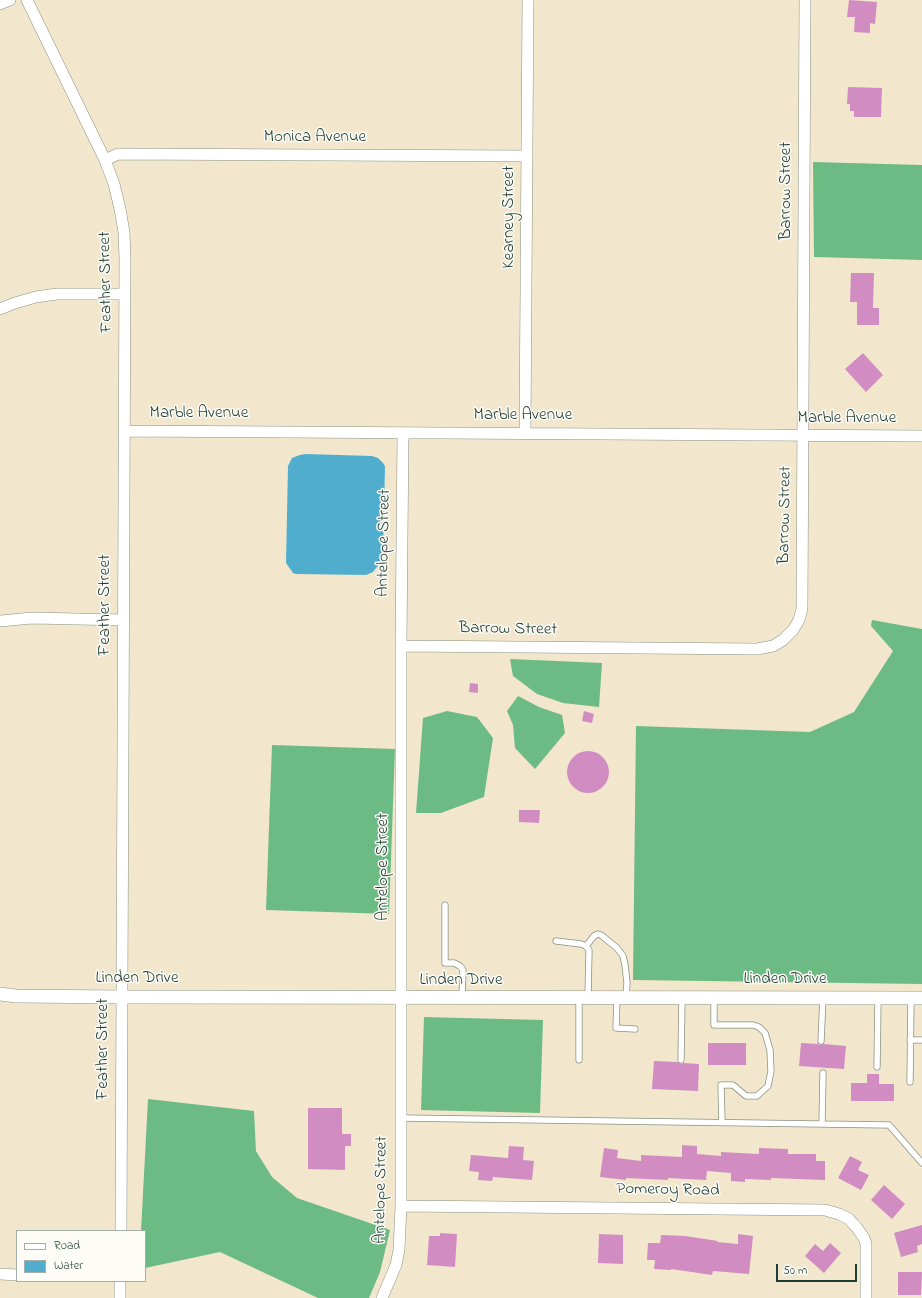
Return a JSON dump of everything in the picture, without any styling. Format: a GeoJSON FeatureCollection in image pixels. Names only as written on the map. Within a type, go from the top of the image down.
{"type":"FeatureCollection","features":[{"type":"Feature","properties":{"kind":"street"},"geometry":{"type":"LineString","coordinates":[[0,4],[10,0]]}},
{"type":"Feature","properties":{"kind":"street","name":"Feather Street"},"geometry":{"type":"LineString","coordinates":[[27,0],[105,160],[114,184],[123,224],[125,294],[120,1230]]}},
{"type":"Feature","properties":{"kind":"street","name":"Kearney Street"},"geometry":{"type":"LineString","coordinates":[[525,433],[528,0]]}},
{"type":"Feature","properties":{"kind":"street","name":"Barrow Street"},"geometry":{"type":"LineString","coordinates":[[401,646],[757,649],[773,646],[783,640],[793,630],[799,620],[802,609],[805,0]]}},
{"type":"Feature","properties":{"kind":"street","name":"Monica Avenue"},"geometry":{"type":"LineString","coordinates":[[105,160],[118,154],[527,156]]}},
{"type":"Feature","properties":{"kind":"street"},"geometry":{"type":"LineString","coordinates":[[0,309],[36,297],[57,294],[125,294]]}},
{"type":"Feature","properties":{"kind":"street","name":"Marble Avenue"},"geometry":{"type":"LineString","coordinates":[[124,431],[922,436]]}},
{"type":"Feature","properties":{"kind":"street","name":"Antelope Street"},"geometry":{"type":"LineString","coordinates":[[382,1298],[396,1265],[399,1250],[401,1206],[401,646],[403,432]]}},
{"type":"Feature","properties":{"kind":"street"},"geometry":{"type":"LineString","coordinates":[[0,621],[32,618],[123,620]]}},
{"type":"Feature","properties":{"kind":"street","name":"Linden Drive"},"geometry":{"type":"LineString","coordinates":[[0,994],[16,996],[462,999],[916,998]]}},
{"type":"Feature","properties":{"kind":"street","name":"Pomeroy Road"},"geometry":{"type":"LineString","coordinates":[[401,1206],[825,1210],[839,1214],[849,1220],[864,1238],[866,1244],[866,1298]]}},
{"type":"Feature","properties":{"kind":"street"},"geometry":{"type":"LineString","coordinates":[[0,1274],[16,1275]]}},
{"type":"Feature","properties":{"kind":"street"},"geometry":{"type":"LineString","coordinates":[[120,1282],[120,1298]]}},
{"type":"Feature","properties":{"kind":"lane"},"geometry":{"type":"LineString","coordinates":[[445,905],[445,963],[460,966],[463,970],[462,999]]}},
{"type":"Feature","properties":{"kind":"lane"},"geometry":{"type":"LineString","coordinates":[[586,946],[594,936],[598,934],[617,948],[623,956],[627,982],[621,998],[616,1028],[635,1029]]}},
{"type":"Feature","properties":{"kind":"lane"},"geometry":{"type":"LineString","coordinates":[[556,941],[581,944],[586,946],[589,950],[579,1060]]}},
{"type":"Feature","properties":{"kind":"lane"},"geometry":{"type":"LineString","coordinates":[[714,998],[714,1025],[753,1024],[765,1032],[770,1050],[771,1071],[768,1086],[757,1096],[746,1096],[733,1085],[721,1085],[722,1123]]}},
{"type":"Feature","properties":{"kind":"lane"},"geometry":{"type":"LineString","coordinates":[[821,1041],[823,998]]}},
{"type":"Feature","properties":{"kind":"lane"},"geometry":{"type":"LineString","coordinates":[[877,1068],[878,998]]}},
{"type":"Feature","properties":{"kind":"lane"},"geometry":{"type":"LineString","coordinates":[[910,1082],[910,1040],[916,998]]}},
{"type":"Feature","properties":{"kind":"lane"},"geometry":{"type":"LineString","coordinates":[[681,1060],[682,999]]}},
{"type":"Feature","properties":{"kind":"lane"},"geometry":{"type":"LineString","coordinates":[[910,1040],[922,1040]]}},
{"type":"Feature","properties":{"kind":"lane"},"geometry":{"type":"LineString","coordinates":[[822,1124],[823,1073]]}},
{"type":"Feature","properties":{"kind":"lane"},"geometry":{"type":"LineString","coordinates":[[401,1118],[889,1125],[922,1163]]}},
{"type":"Feature","properties":{"kind":"green space"},"geometry":{"type":"Polygon","coordinates":[[[813,162],[922,165],[922,260],[814,257],[813,162]]]}},
{"type":"Feature","properties":{"kind":"green space"},"geometry":{"type":"Polygon","coordinates":[[[872,620],[922,629],[922,984],[633,980],[636,726],[810,732],[854,712],[893,651],[871,626],[872,620]]]}},
{"type":"Feature","properties":{"kind":"green space"},"geometry":{"type":"Polygon","coordinates":[[[510,659],[602,663],[599,707],[563,703],[537,694],[513,676],[510,659]]]}},
{"type":"Feature","properties":{"kind":"green space"},"geometry":{"type":"Polygon","coordinates":[[[518,696],[539,707],[562,715],[565,733],[535,769],[515,748],[513,725],[507,711],[518,696]]]}},
{"type":"Feature","properties":{"kind":"green space"},"geometry":{"type":"Polygon","coordinates":[[[447,711],[477,717],[493,738],[484,797],[441,813],[416,813],[423,718],[447,711]]]}},
{"type":"Feature","properties":{"kind":"green space"},"geometry":{"type":"Polygon","coordinates":[[[272,745],[395,749],[389,914],[266,910],[272,745]]]}},
{"type":"Feature","properties":{"kind":"green space"},"geometry":{"type":"Polygon","coordinates":[[[424,1017],[543,1020],[540,1113],[421,1110],[424,1017]]]}},
{"type":"Feature","properties":{"kind":"green space"},"geometry":{"type":"Polygon","coordinates":[[[148,1099],[254,1111],[256,1151],[272,1177],[297,1198],[390,1230],[380,1272],[369,1298],[318,1298],[220,1252],[146,1268],[146,1230],[141,1230],[148,1099]]]}},
{"type":"Feature","properties":{"kind":"water"},"geometry":{"type":"Polygon","coordinates":[[[305,454],[372,456],[378,458],[385,466],[383,556],[373,572],[366,575],[296,574],[293,573],[286,563],[288,466],[292,458],[305,454]]]}},
{"type":"Feature","properties":{"kind":"building"},"geometry":{"type":"Polygon","coordinates":[[[849,0],[877,2],[875,24],[870,23],[870,33],[854,32],[855,17],[847,17],[849,0]]]}},
{"type":"Feature","properties":{"kind":"building"},"geometry":{"type":"Polygon","coordinates":[[[848,87],[882,88],[881,117],[854,117],[854,111],[850,111],[850,104],[847,104],[848,87]]]}},
{"type":"Feature","properties":{"kind":"building"},"geometry":{"type":"Polygon","coordinates":[[[851,273],[874,273],[873,308],[879,308],[879,325],[857,325],[857,302],[850,302],[851,273]]]}},
{"type":"Feature","properties":{"kind":"building"},"geometry":{"type":"Polygon","coordinates":[[[863,353],[883,375],[866,392],[845,369],[863,353]]]}},
{"type":"Feature","properties":{"kind":"building"},"geometry":{"type":"Polygon","coordinates":[[[470,683],[478,684],[478,693],[469,692],[470,683]]]}},
{"type":"Feature","properties":{"kind":"building"},"geometry":{"type":"Polygon","coordinates":[[[584,711],[594,714],[592,723],[582,721],[584,711]]]}},
{"type":"Feature","properties":{"kind":"building"},"geometry":{"type":"Polygon","coordinates":[[[584,751],[592,751],[600,754],[606,760],[609,772],[606,784],[600,790],[592,793],[584,793],[576,790],[570,784],[567,776],[567,768],[570,760],[576,754],[584,751]]]}},
{"type":"Feature","properties":{"kind":"building"},"geometry":{"type":"Polygon","coordinates":[[[519,810],[540,810],[539,823],[519,822],[519,810]]]}},
{"type":"Feature","properties":{"kind":"building"},"geometry":{"type":"Polygon","coordinates":[[[708,1043],[746,1043],[746,1065],[708,1065],[708,1043]]]}},
{"type":"Feature","properties":{"kind":"building"},"geometry":{"type":"Polygon","coordinates":[[[801,1043],[846,1046],[844,1069],[799,1066],[801,1043]]]}},
{"type":"Feature","properties":{"kind":"building"},"geometry":{"type":"Polygon","coordinates":[[[654,1061],[699,1064],[698,1091],[652,1089],[654,1061]]]}},
{"type":"Feature","properties":{"kind":"building"},"geometry":{"type":"Polygon","coordinates":[[[867,1074],[879,1074],[879,1084],[894,1084],[894,1101],[851,1101],[851,1083],[867,1083],[867,1074]]]}},
{"type":"Feature","properties":{"kind":"building"},"geometry":{"type":"Polygon","coordinates":[[[308,1108],[342,1108],[342,1134],[351,1134],[351,1146],[345,1146],[345,1170],[308,1169],[308,1108]]]}},
{"type":"Feature","properties":{"kind":"building"},"geometry":{"type":"Polygon","coordinates":[[[682,1145],[697,1146],[697,1154],[721,1156],[721,1152],[759,1154],[759,1148],[788,1149],[788,1154],[816,1154],[816,1161],[825,1161],[825,1180],[771,1178],[771,1180],[745,1179],[745,1182],[731,1181],[731,1173],[707,1171],[706,1180],[626,1178],[626,1180],[600,1177],[604,1148],[618,1150],[617,1158],[641,1161],[641,1155],[682,1157],[682,1145]]]}},
{"type":"Feature","properties":{"kind":"building"},"geometry":{"type":"Polygon","coordinates":[[[509,1146],[524,1147],[523,1160],[534,1161],[532,1180],[493,1177],[492,1181],[478,1180],[479,1172],[469,1171],[471,1155],[508,1158],[509,1146]]]}},
{"type":"Feature","properties":{"kind":"building"},"geometry":{"type":"Polygon","coordinates":[[[850,1156],[862,1162],[858,1170],[869,1175],[861,1190],[838,1178],[850,1156]]]}},
{"type":"Feature","properties":{"kind":"building"},"geometry":{"type":"Polygon","coordinates":[[[884,1185],[905,1204],[892,1219],[871,1200],[884,1185]]]}},
{"type":"Feature","properties":{"kind":"building"},"geometry":{"type":"Polygon","coordinates":[[[922,1225],[922,1244],[917,1246],[918,1252],[901,1257],[894,1233],[922,1225]]]}},
{"type":"Feature","properties":{"kind":"building"},"geometry":{"type":"Polygon","coordinates":[[[440,1233],[457,1234],[455,1267],[427,1265],[429,1236],[440,1236],[440,1233]]]}},
{"type":"Feature","properties":{"kind":"building"},"geometry":{"type":"Polygon","coordinates":[[[599,1234],[623,1235],[623,1264],[598,1263],[599,1234]]]}},
{"type":"Feature","properties":{"kind":"building"},"geometry":{"type":"Polygon","coordinates":[[[738,1234],[753,1236],[749,1274],[713,1271],[712,1275],[671,1269],[654,1269],[655,1260],[647,1260],[648,1243],[660,1243],[661,1235],[685,1236],[738,1244],[738,1234]]]}},
{"type":"Feature","properties":{"kind":"building"},"geometry":{"type":"Polygon","coordinates":[[[830,1243],[841,1253],[824,1273],[805,1256],[815,1244],[823,1251],[830,1243]]]}},
{"type":"Feature","properties":{"kind":"building"},"geometry":{"type":"Polygon","coordinates":[[[898,1272],[922,1272],[921,1295],[898,1295],[898,1272]]]}}]}
